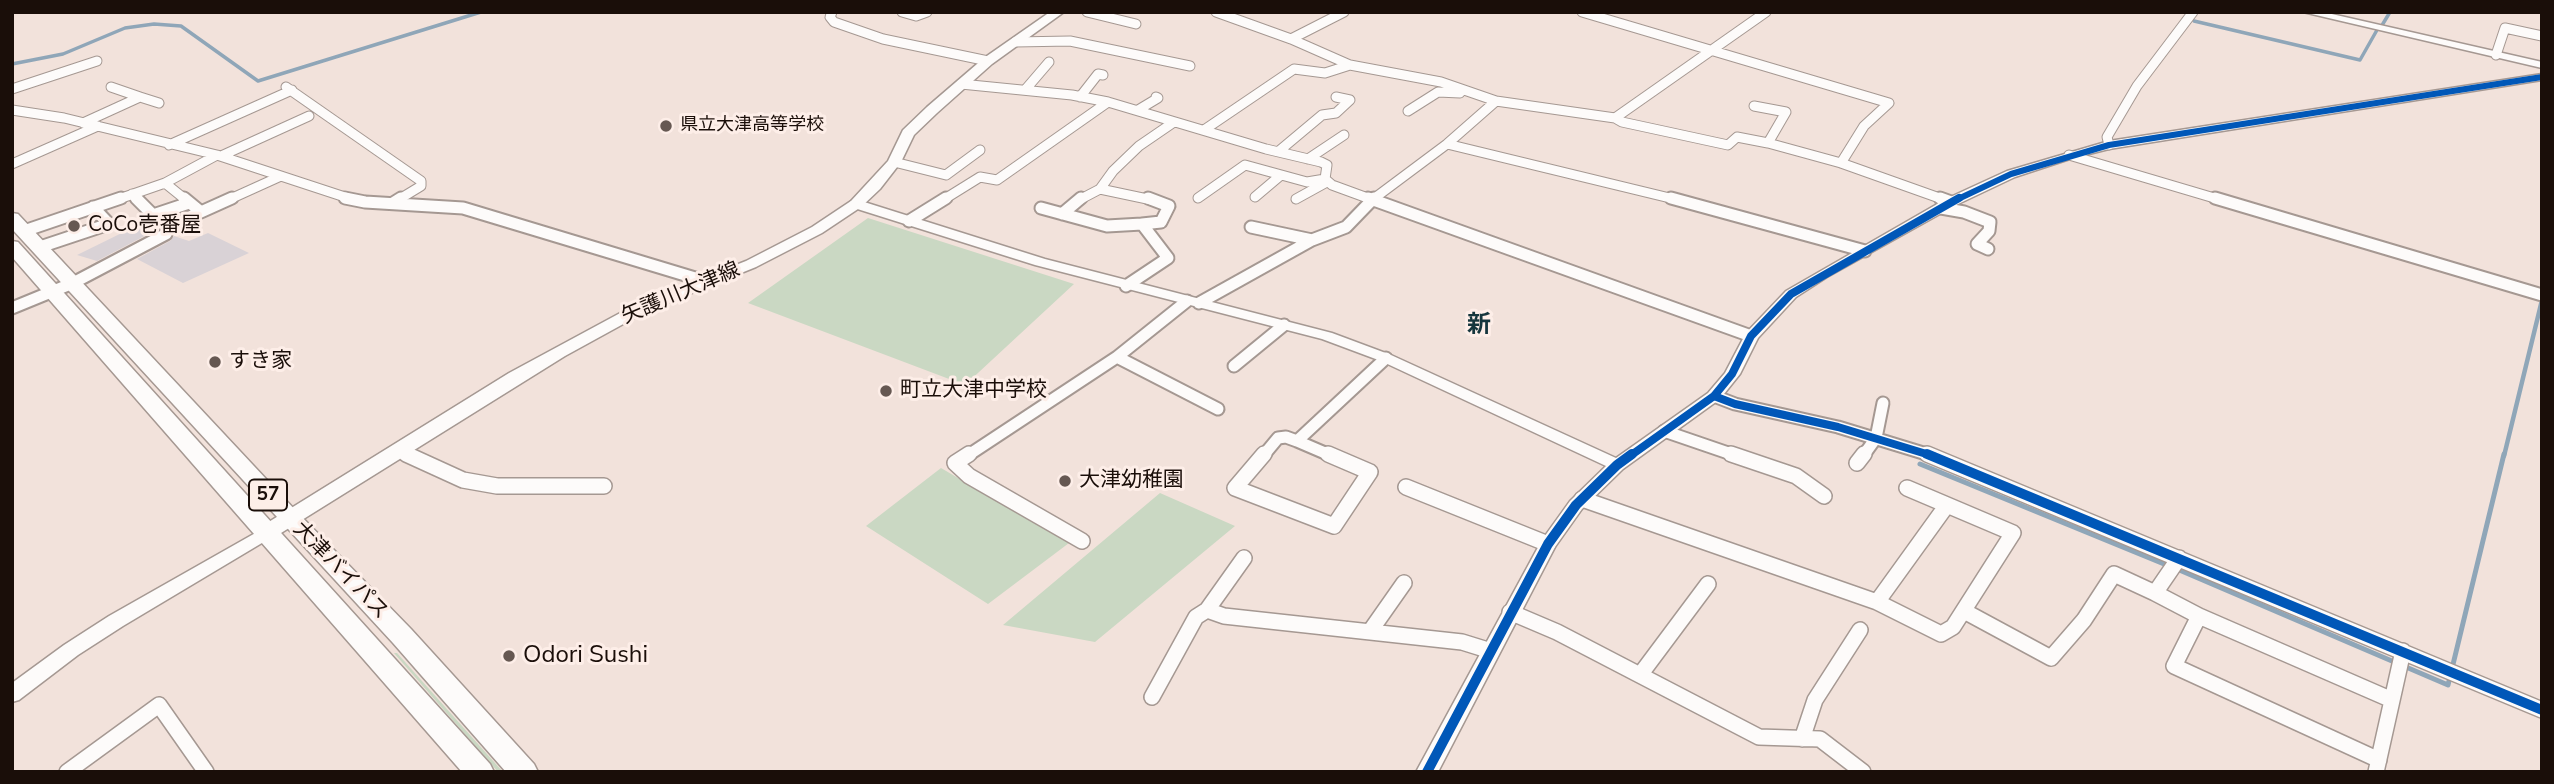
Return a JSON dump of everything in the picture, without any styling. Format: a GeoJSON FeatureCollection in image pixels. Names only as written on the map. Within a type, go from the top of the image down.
{"type":"FeatureCollection","features":[{"type":"Feature","properties":{"kind":"highway","name":"大津バイパス"},"geometry":{"type":"LineString","coordinates":[[22,236],[266,533],[480,772]]}},
{"type":"Feature","properties":{"kind":"highway","name":"大津バイパス"},"geometry":{"type":"LineString","coordinates":[[63,287],[402,636],[524,772]]}},
{"type":"Feature","properties":{"kind":"main road","name":"矢護川大津線"},"geometry":{"type":"LineString","coordinates":[[266,533],[515,376],[641,308],[751,264],[799,240],[856,204],[894,162],[908,134],[988,61],[1058,12]]}},
{"type":"Feature","properties":{"kind":"street"},"geometry":{"type":"LineString","coordinates":[[832,12],[830,17],[834,22],[883,39],[988,61]]}},
{"type":"Feature","properties":{"kind":"street"},"geometry":{"type":"LineString","coordinates":[[902,12],[922,16],[927,12]]}},
{"type":"Feature","properties":{"kind":"street"},"geometry":{"type":"LineString","coordinates":[[1087,12],[1136,24]]}},
{"type":"Feature","properties":{"kind":"street"},"geometry":{"type":"LineString","coordinates":[[1216,12],[1291,39],[1350,65],[1441,82],[1496,101],[1615,118],[1622,122],[1728,145],[1737,137],[1841,163],[1990,222],[1989,231],[1977,244],[1988,249]]}},
{"type":"Feature","properties":{"kind":"street"},"geometry":{"type":"LineString","coordinates":[[1291,39],[1344,12]]}},
{"type":"Feature","properties":{"kind":"street"},"geometry":{"type":"LineString","coordinates":[[1582,12],[1889,103],[1864,126],[1841,163]]}},
{"type":"Feature","properties":{"kind":"street"},"geometry":{"type":"LineString","coordinates":[[1615,118],[1766,12]]}},
{"type":"Feature","properties":{"kind":"street"},"geometry":{"type":"LineString","coordinates":[[2109,145],[2107,137],[2137,86],[2193,12]]}},
{"type":"Feature","properties":{"kind":"street"},"geometry":{"type":"LineString","coordinates":[[2308,12],[2542,65]]}},
{"type":"Feature","properties":{"kind":"street"},"geometry":{"type":"LineString","coordinates":[[2496,55],[2505,28],[2542,36]]}},
{"type":"Feature","properties":{"kind":"street"},"geometry":{"type":"LineString","coordinates":[[1015,42],[1070,41],[1190,66]]}},
{"type":"Feature","properties":{"kind":"street"},"geometry":{"type":"LineString","coordinates":[[12,89],[97,61]]}},
{"type":"Feature","properties":{"kind":"street"},"geometry":{"type":"LineString","coordinates":[[1025,90],[1049,62]]}},
{"type":"Feature","properties":{"kind":"street"},"geometry":{"type":"LineString","coordinates":[[1204,130],[1294,69],[1325,73],[1350,65]]}},
{"type":"Feature","properties":{"kind":"street"},"geometry":{"type":"LineString","coordinates":[[1080,96],[1098,74],[1103,75]]}},
{"type":"Feature","properties":{"kind":"street"},"geometry":{"type":"LineString","coordinates":[[1427,772],[1548,544],[1581,499],[1617,465],[1714,396],[1732,374],[1751,336],[1791,294],[1946,205],[2011,174],[2069,155],[2109,145],[2542,77]]}},
{"type":"Feature","properties":{"kind":"street"},"geometry":{"type":"LineString","coordinates":[[961,84],[1080,96],[1108,102],[1308,159],[1326,166],[1327,181]]}},
{"type":"Feature","properties":{"kind":"street"},"geometry":{"type":"LineString","coordinates":[[110,87],[159,103]]}},
{"type":"Feature","properties":{"kind":"street"},"geometry":{"type":"LineString","coordinates":[[168,145],[289,88],[421,181],[421,186],[393,204]]}},
{"type":"Feature","properties":{"kind":"street"},"geometry":{"type":"LineString","coordinates":[[1408,111],[1438,92],[1478,94]]}},
{"type":"Feature","properties":{"kind":"street"},"geometry":{"type":"LineString","coordinates":[[83,123],[141,97]]}},
{"type":"Feature","properties":{"kind":"street"},"geometry":{"type":"LineString","coordinates":[[1138,110],[1158,98],[1156,97]]}},
{"type":"Feature","properties":{"kind":"street"},"geometry":{"type":"LineString","coordinates":[[1279,151],[1322,115],[1336,113],[1350,100],[1336,97]]}},
{"type":"Feature","properties":{"kind":"street"},"geometry":{"type":"LineString","coordinates":[[1082,541],[969,476],[955,463],[1035,413],[1193,302],[1312,240],[1346,227],[1374,198],[1447,144],[1496,101]]}},
{"type":"Feature","properties":{"kind":"street"},"geometry":{"type":"LineString","coordinates":[[909,221],[980,177],[997,180],[1108,102]]}},
{"type":"Feature","properties":{"kind":"street"},"geometry":{"type":"LineString","coordinates":[[1754,106],[1786,113],[1768,143]]}},
{"type":"Feature","properties":{"kind":"street"},"geometry":{"type":"LineString","coordinates":[[12,110],[98,126],[168,145],[219,155],[339,197],[393,204],[463,208],[705,281]]}},
{"type":"Feature","properties":{"kind":"street"},"geometry":{"type":"LineString","coordinates":[[22,236],[93,207],[165,183],[219,155],[309,116]]}},
{"type":"Feature","properties":{"kind":"street"},"geometry":{"type":"LineString","coordinates":[[1062,214],[1083,197],[1100,189],[1113,171],[1139,146],[1174,122]]}},
{"type":"Feature","properties":{"kind":"street"},"geometry":{"type":"LineString","coordinates":[[12,164],[98,126]]}},
{"type":"Feature","properties":{"kind":"street"},"geometry":{"type":"LineString","coordinates":[[1308,159],[1344,135]]}},
{"type":"Feature","properties":{"kind":"street"},"geometry":{"type":"LineString","coordinates":[[1447,144],[1719,210],[1865,251]]}},
{"type":"Feature","properties":{"kind":"street"},"geometry":{"type":"LineString","coordinates":[[894,162],[946,175],[979,150]]}},
{"type":"Feature","properties":{"kind":"street"},"geometry":{"type":"LineString","coordinates":[[2069,155],[2542,295]]}},
{"type":"Feature","properties":{"kind":"street"},"geometry":{"type":"LineString","coordinates":[[1198,198],[1245,165],[1307,182],[1327,181],[1596,282],[1751,336]]}},
{"type":"Feature","properties":{"kind":"street"},"geometry":{"type":"LineString","coordinates":[[1255,197],[1281,175]]}},
{"type":"Feature","properties":{"kind":"street"},"geometry":{"type":"LineString","coordinates":[[12,308],[63,287],[166,234],[201,212],[281,176]]}},
{"type":"Feature","properties":{"kind":"street"},"geometry":{"type":"LineString","coordinates":[[1296,199],[1327,181]]}},
{"type":"Feature","properties":{"kind":"street"},"geometry":{"type":"LineString","coordinates":[[165,183],[201,212]]}},
{"type":"Feature","properties":{"kind":"street"},"geometry":{"type":"LineString","coordinates":[[1041,208],[1107,226],[1161,222],[1169,206],[1142,197],[1100,189]]}},
{"type":"Feature","properties":{"kind":"street"},"geometry":{"type":"LineString","coordinates":[[132,194],[153,215],[189,203]]}},
{"type":"Feature","properties":{"kind":"street"},"geometry":{"type":"LineString","coordinates":[[856,204],[1126,286],[1327,336],[1386,358],[1617,465]]}},
{"type":"Feature","properties":{"kind":"street"},"geometry":{"type":"LineString","coordinates":[[22,236],[110,224],[93,207]]}},
{"type":"Feature","properties":{"kind":"street"},"geometry":{"type":"LineString","coordinates":[[1126,286],[1168,258],[1142,224]]}},
{"type":"Feature","properties":{"kind":"street"},"geometry":{"type":"LineString","coordinates":[[1251,227],[1312,240]]}},
{"type":"Feature","properties":{"kind":"street"},"geometry":{"type":"LineString","coordinates":[[1234,366],[1284,325]]}},
{"type":"Feature","properties":{"kind":"street"},"geometry":{"type":"LineString","coordinates":[[1117,357],[1218,409]]}},
{"type":"Feature","properties":{"kind":"street"},"geometry":{"type":"LineString","coordinates":[[1297,441],[1386,358]]}},
{"type":"Feature","properties":{"kind":"street"},"geometry":{"type":"LineString","coordinates":[[1714,396],[1735,404],[1876,438],[1947,460],[2542,710]]}},
{"type":"Feature","properties":{"kind":"street"},"geometry":{"type":"LineString","coordinates":[[1857,463],[1876,438],[1883,403]]}},
{"type":"Feature","properties":{"kind":"street"},"geometry":{"type":"LineString","coordinates":[[1664,431],[1796,476],[1824,496]]}},
{"type":"Feature","properties":{"kind":"street"},"geometry":{"type":"LineString","coordinates":[[1286,437],[1297,441],[1370,472],[1334,526],[1235,488],[1278,438],[1286,437]]}},
{"type":"Feature","properties":{"kind":"street"},"geometry":{"type":"LineString","coordinates":[[399,451],[463,480],[486,484],[527,487],[604,486]]}},
{"type":"Feature","properties":{"kind":"street"},"geometry":{"type":"LineString","coordinates":[[1406,487],[1548,544]]}},
{"type":"Feature","properties":{"kind":"street"},"geometry":{"type":"LineString","coordinates":[[1581,499],[1877,602],[1941,634],[1953,626],[1964,611],[2013,533],[1907,488]]}},
{"type":"Feature","properties":{"kind":"street"},"geometry":{"type":"LineString","coordinates":[[1877,602],[1947,505]]}},
{"type":"Feature","properties":{"kind":"street"},"geometry":{"type":"LineString","coordinates":[[12,694],[105,628],[266,533]]}},
{"type":"Feature","properties":{"kind":"street"},"geometry":{"type":"LineString","coordinates":[[1152,697],[1196,617],[1208,610],[1244,558]]}},
{"type":"Feature","properties":{"kind":"street"},"geometry":{"type":"LineString","coordinates":[[2155,593],[2179,558]]}},
{"type":"Feature","properties":{"kind":"street"},"geometry":{"type":"LineString","coordinates":[[1964,611],[2051,658],[2084,620],[2113,575],[2199,616],[2392,700]]}},
{"type":"Feature","properties":{"kind":"street"},"geometry":{"type":"LineString","coordinates":[[1371,630],[1404,583]]}},
{"type":"Feature","properties":{"kind":"street"},"geometry":{"type":"LineString","coordinates":[[1640,675],[1708,584]]}},
{"type":"Feature","properties":{"kind":"street"},"geometry":{"type":"LineString","coordinates":[[1208,610],[1224,616],[1371,630],[1461,642],[1491,651]]}},
{"type":"Feature","properties":{"kind":"street"},"geometry":{"type":"LineString","coordinates":[[1510,612],[1557,632],[1759,737],[1820,739],[1863,772]]}},
{"type":"Feature","properties":{"kind":"street"},"geometry":{"type":"LineString","coordinates":[[2199,616],[2174,666],[2377,766],[2403,651]]}},
{"type":"Feature","properties":{"kind":"street"},"geometry":{"type":"LineString","coordinates":[[1802,738],[1815,700],[1860,630]]}},
{"type":"Feature","properties":{"kind":"street"},"geometry":{"type":"LineString","coordinates":[[67,772],[159,705],[206,772]]}},
{"type":"Feature","properties":{"kind":"green space"},"geometry":{"type":"Polygon","coordinates":[[[868,218],[1074,284],[965,385],[748,303],[868,218]]]}},
{"type":"Feature","properties":{"kind":"green space"},"geometry":{"type":"Polygon","coordinates":[[[941,468],[1069,543],[988,604],[866,526],[941,468]]]}},
{"type":"Feature","properties":{"kind":"green space"},"geometry":{"type":"Polygon","coordinates":[[[1160,493],[1235,526],[1095,642],[1003,625],[1160,493]]]}},
{"type":"Feature","properties":{"kind":"green space"},"geometry":{"type":"Polygon","coordinates":[[[394,653],[397,653],[503,772],[498,772],[394,653]]]}},
{"type":"Feature","properties":{"kind":"building"},"geometry":{"type":"Polygon","coordinates":[[[136,226],[154,231],[97,261],[77,255],[136,226]]]}},
{"type":"Feature","properties":{"kind":"building"},"geometry":{"type":"Polygon","coordinates":[[[208,233],[249,253],[183,283],[137,259],[170,241],[174,236],[189,241],[208,233]]]}},
{"type":"Feature","properties":{"kind":"waterway"},"geometry":{"type":"LineString","coordinates":[[12,64],[63,54],[125,28],[154,24],[181,26],[258,81],[481,12]]}},
{"type":"Feature","properties":{"kind":"waterway"},"geometry":{"type":"LineString","coordinates":[[2381,27],[2390,12]]}},
{"type":"Feature","properties":{"kind":"waterway"},"geometry":{"type":"LineString","coordinates":[[2194,21],[2360,60],[2377,30]]}},
{"type":"Feature","properties":{"kind":"waterway"},"geometry":{"type":"LineString","coordinates":[[2504,456],[2542,300]]}},
{"type":"Feature","properties":{"kind":"waterway"},"geometry":{"type":"LineString","coordinates":[[2177,569],[2448,685],[2504,454]]}},
{"type":"Feature","properties":{"kind":"waterway"},"geometry":{"type":"LineString","coordinates":[[1920,464],[2169,566]]}},
{"type":"Feature","properties":{"kind":"cycle path"},"geometry":{"type":"LineString","coordinates":[[1427,772],[1548,544],[1576,505],[1617,465],[1714,396],[1732,374],[1751,336],[1791,294],[1822,274],[1951,202],[2011,174],[2069,155],[2109,145],[2542,77]]}},
{"type":"Feature","properties":{"kind":"cycle path"},"geometry":{"type":"LineString","coordinates":[[1714,396],[1735,404],[1838,427],[1947,460],[2542,710]]}},
{"type":"Feature","properties":{"kind":"place","name":"県立大津高等学校"},"geometry":{"type":"Point","coordinates":[666,126]}},
{"type":"Feature","properties":{"kind":"place","name":"CoCo壱番屋"},"geometry":{"type":"Point","coordinates":[74,226]}},
{"type":"Feature","properties":{"kind":"place","name":"すき家"},"geometry":{"type":"Point","coordinates":[215,362]}},
{"type":"Feature","properties":{"kind":"place","name":"町立大津中学校"},"geometry":{"type":"Point","coordinates":[886,391]}},
{"type":"Feature","properties":{"kind":"place","name":"大津幼稚園"},"geometry":{"type":"Point","coordinates":[1065,481]}},
{"type":"Feature","properties":{"kind":"place","name":"Odori Sushi"},"geometry":{"type":"Point","coordinates":[509,656]}},
{"type":"Feature","properties":{"kind":"district","name":"新"},"geometry":{"type":"Point","coordinates":[1479,326]}}]}
